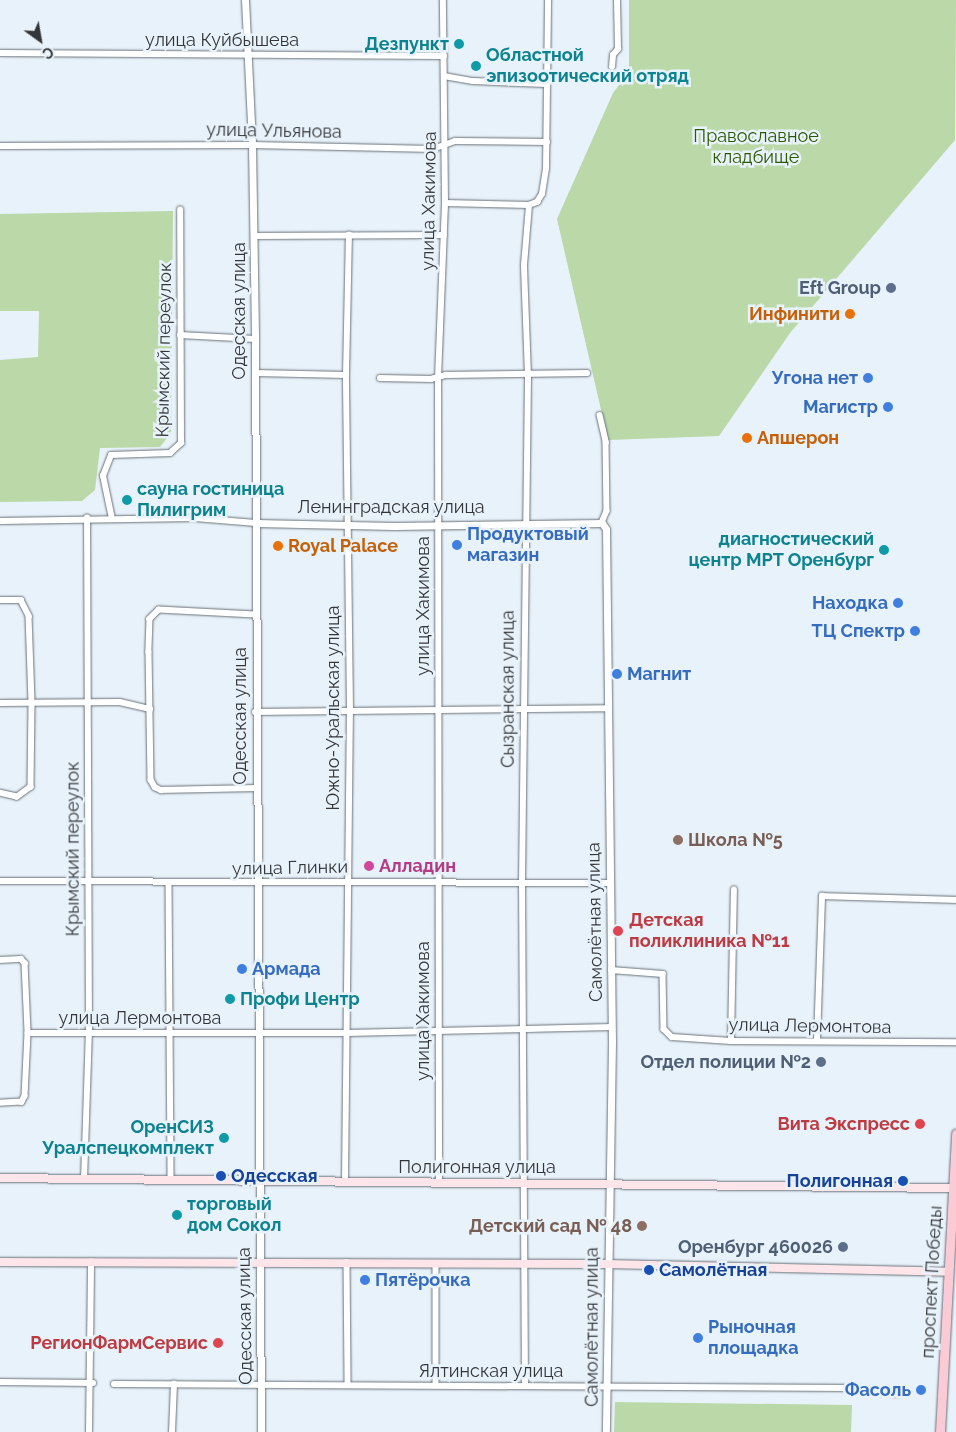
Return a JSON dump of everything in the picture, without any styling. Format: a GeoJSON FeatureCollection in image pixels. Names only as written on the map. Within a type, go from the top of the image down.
{"type":"FeatureCollection","features":[{"type":"Feature","properties":{"kind":"main road","name":"проспект Победы"},"geometry":{"type":"LineString","coordinates":[[940,1432],[953,1273],[956,1133]]}},
{"type":"Feature","properties":{"kind":"main road","name":"Полигонная улица"},"geometry":{"type":"LineString","coordinates":[[0,1178],[171,1181],[524,1182],[955,1189]]}},
{"type":"Feature","properties":{"kind":"main road"},"geometry":{"type":"LineString","coordinates":[[0,1262],[258,1261],[606,1264],[953,1273]]}},
{"type":"Feature","properties":{"kind":"street","name":"Одесская улица"},"geometry":{"type":"LineString","coordinates":[[245,0],[252,145],[256,339],[255,788],[261,1432]]}},
{"type":"Feature","properties":{"kind":"street","name":"улица Хакимова"},"geometry":{"type":"LineString","coordinates":[[439,1182],[438,378],[445,203],[443,0]]}},
{"type":"Feature","properties":{"kind":"street"},"geometry":{"type":"LineString","coordinates":[[445,203],[528,205],[537,202],[542,194],[547,142],[548,0]]}},
{"type":"Feature","properties":{"kind":"street"},"geometry":{"type":"LineString","coordinates":[[612,67],[613,55],[618,49],[618,0]]}},
{"type":"Feature","properties":{"kind":"street","name":"улица Куйбышева"},"geometry":{"type":"LineString","coordinates":[[0,53],[444,56]]}},
{"type":"Feature","properties":{"kind":"street"},"geometry":{"type":"LineString","coordinates":[[444,76],[473,81],[546,84]]}},
{"type":"Feature","properties":{"kind":"street","name":"улица Ульянова"},"geometry":{"type":"LineString","coordinates":[[0,146],[252,145],[433,149],[455,141],[547,142]]}},
{"type":"Feature","properties":{"kind":"street","name":"Сызранская улица"},"geometry":{"type":"LineString","coordinates":[[525,1386],[522,882],[528,376],[524,265],[528,205]]}},
{"type":"Feature","properties":{"kind":"street","name":"Крымский переулок"},"geometry":{"type":"LineString","coordinates":[[112,518],[103,476],[111,455],[170,453],[181,443],[180,210]]}},
{"type":"Feature","properties":{"kind":"street","name":"Южно-Уральская улица"},"geometry":{"type":"LineString","coordinates":[[345,1182],[347,1033],[346,882],[350,712],[346,375],[349,235]]}},
{"type":"Feature","properties":{"kind":"street"},"geometry":{"type":"LineString","coordinates":[[254,236],[444,235]]}},
{"type":"Feature","properties":{"kind":"street"},"geometry":{"type":"LineString","coordinates":[[180,335],[256,339]]}},
{"type":"Feature","properties":{"kind":"street"},"geometry":{"type":"LineString","coordinates":[[255,373],[346,375]]}},
{"type":"Feature","properties":{"kind":"street"},"geometry":{"type":"LineString","coordinates":[[380,378],[528,376],[587,373]]}},
{"type":"Feature","properties":{"kind":"street","name":"Самолётная улица"},"geometry":{"type":"LineString","coordinates":[[600,415],[606,442],[607,511],[602,523],[606,529],[608,545],[609,883],[612,1027],[606,1264],[606,1432]]}},
{"type":"Feature","properties":{"kind":"street","name":"Крымский переулок"},"geometry":{"type":"LineString","coordinates":[[84,1180],[89,1032],[87,518]]}},
{"type":"Feature","properties":{"kind":"street","name":"Ленинградская улица"},"geometry":{"type":"LineString","coordinates":[[0,521],[87,518],[210,518],[256,523],[348,523],[394,526],[438,523],[602,523]]}},
{"type":"Feature","properties":{"kind":"street"},"geometry":{"type":"LineString","coordinates":[[0,600],[21,600],[29,616],[32,704],[32,787],[17,798],[0,793]]}},
{"type":"Feature","properties":{"kind":"street"},"geometry":{"type":"LineString","coordinates":[[255,615],[159,610],[154,614],[149,624],[151,780],[155,787],[161,790],[255,788]]}},
{"type":"Feature","properties":{"kind":"street"},"geometry":{"type":"LineString","coordinates":[[0,703],[120,702],[150,709]]}},
{"type":"Feature","properties":{"kind":"street"},"geometry":{"type":"LineString","coordinates":[[255,712],[523,711],[609,708]]}},
{"type":"Feature","properties":{"kind":"street","name":"улица Глинки"},"geometry":{"type":"LineString","coordinates":[[0,881],[256,884],[346,882],[609,883]]}},
{"type":"Feature","properties":{"kind":"street"},"geometry":{"type":"LineString","coordinates":[[169,883],[171,1181]]}},
{"type":"Feature","properties":{"kind":"street"},"geometry":{"type":"LineString","coordinates":[[731,1041],[734,890]]}},
{"type":"Feature","properties":{"kind":"street"},"geometry":{"type":"LineString","coordinates":[[817,1042],[822,896],[956,900]]}},
{"type":"Feature","properties":{"kind":"street"},"geometry":{"type":"LineString","coordinates":[[0,960],[20,959],[25,962],[28,1033],[25,1096],[22,1102],[0,1103]]}},
{"type":"Feature","properties":{"kind":"street","name":"улица Лермонтова"},"geometry":{"type":"LineString","coordinates":[[611,970],[663,974],[666,1034],[731,1041],[956,1042]]}},
{"type":"Feature","properties":{"kind":"street","name":"улица Лермонтова"},"geometry":{"type":"LineString","coordinates":[[28,1033],[347,1033],[612,1027]]}},
{"type":"Feature","properties":{"kind":"street"},"geometry":{"type":"LineString","coordinates":[[89,1432],[92,1383],[91,1262]]}},
{"type":"Feature","properties":{"kind":"street"},"geometry":{"type":"LineString","coordinates":[[347,1262],[348,1384]]}},
{"type":"Feature","properties":{"kind":"street"},"geometry":{"type":"LineString","coordinates":[[436,1263],[436,1385]]}},
{"type":"Feature","properties":{"kind":"street"},"geometry":{"type":"LineString","coordinates":[[0,1382],[92,1383]]}},
{"type":"Feature","properties":{"kind":"street","name":"Ялтинская улица"},"geometry":{"type":"LineString","coordinates":[[114,1384],[849,1388],[898,1394]]}},
{"type":"Feature","properties":{"kind":"street"},"geometry":{"type":"LineString","coordinates":[[172,1432],[174,1384]]}},
{"type":"Feature","properties":{"kind":"green space","name":"Православное кладбище"},"geometry":{"type":"Polygon","coordinates":[[[629,0],[956,0],[955,140],[790,333],[719,436],[608,440],[557,219],[613,93],[629,72],[629,0]]]}},
{"type":"Feature","properties":{"kind":"green space"},"geometry":{"type":"Polygon","coordinates":[[[173,211],[171,433],[160,447],[100,448],[95,490],[82,501],[0,502],[0,360],[38,357],[39,311],[0,311],[0,214],[173,211]]]}},
{"type":"Feature","properties":{"kind":"green space"},"geometry":{"type":"Polygon","coordinates":[[[615,1402],[852,1405],[851,1432],[614,1432],[615,1402]]]}},
{"type":"Feature","properties":{"kind":"place","name":"Дезпункт"},"geometry":{"type":"Point","coordinates":[459,44]}},
{"type":"Feature","properties":{"kind":"place","name":"Областной эпизоотический отряд"},"geometry":{"type":"Point","coordinates":[476,66]}},
{"type":"Feature","properties":{"kind":"place","name":"Eft Group"},"geometry":{"type":"Point","coordinates":[891,288]}},
{"type":"Feature","properties":{"kind":"place","name":"Инфинити"},"geometry":{"type":"Point","coordinates":[850,314]}},
{"type":"Feature","properties":{"kind":"place","name":"Угона нет"},"geometry":{"type":"Point","coordinates":[868,378]}},
{"type":"Feature","properties":{"kind":"place","name":"Магистр"},"geometry":{"type":"Point","coordinates":[888,407]}},
{"type":"Feature","properties":{"kind":"place","name":"Апшерон"},"geometry":{"type":"Point","coordinates":[747,438]}},
{"type":"Feature","properties":{"kind":"place","name":"сауна гостиница Пилигрим"},"geometry":{"type":"Point","coordinates":[127,500]}},
{"type":"Feature","properties":{"kind":"place","name":"Продуктовый магазин"},"geometry":{"type":"Point","coordinates":[457,545]}},
{"type":"Feature","properties":{"kind":"place","name":"Royal Palace"},"geometry":{"type":"Point","coordinates":[278,546]}},
{"type":"Feature","properties":{"kind":"place","name":"диагностический центр МРТ Оренбург"},"geometry":{"type":"Point","coordinates":[884,550]}},
{"type":"Feature","properties":{"kind":"place","name":"Находка"},"geometry":{"type":"Point","coordinates":[898,603]}},
{"type":"Feature","properties":{"kind":"place","name":"ТЦ Спектр"},"geometry":{"type":"Point","coordinates":[915,631]}},
{"type":"Feature","properties":{"kind":"place","name":"Магнит"},"geometry":{"type":"Point","coordinates":[617,674]}},
{"type":"Feature","properties":{"kind":"place","name":"Школа №5"},"geometry":{"type":"Point","coordinates":[678,840]}},
{"type":"Feature","properties":{"kind":"place","name":"Алладин"},"geometry":{"type":"Point","coordinates":[369,866]}},
{"type":"Feature","properties":{"kind":"place","name":"Детская поликлиника №11"},"geometry":{"type":"Point","coordinates":[618,931]}},
{"type":"Feature","properties":{"kind":"place","name":"Армада"},"geometry":{"type":"Point","coordinates":[242,969]}},
{"type":"Feature","properties":{"kind":"place","name":"Профи Центр"},"geometry":{"type":"Point","coordinates":[230,999]}},
{"type":"Feature","properties":{"kind":"place","name":"Отдел полиции №2"},"geometry":{"type":"Point","coordinates":[821,1062]}},
{"type":"Feature","properties":{"kind":"place","name":"Вита Экспресс"},"geometry":{"type":"Point","coordinates":[920,1124]}},
{"type":"Feature","properties":{"kind":"place","name":"ОренСИЗ Уралспецкомплект"},"geometry":{"type":"Point","coordinates":[224,1138]}},
{"type":"Feature","properties":{"kind":"place","name":"Одесская"},"geometry":{"type":"Point","coordinates":[221,1176]}},
{"type":"Feature","properties":{"kind":"place","name":"Полигонная"},"geometry":{"type":"Point","coordinates":[903,1181]}},
{"type":"Feature","properties":{"kind":"place","name":"торговый дом Сокол"},"geometry":{"type":"Point","coordinates":[177,1215]}},
{"type":"Feature","properties":{"kind":"place","name":"Детский сад № 48"},"geometry":{"type":"Point","coordinates":[642,1226]}},
{"type":"Feature","properties":{"kind":"place","name":"Оренбург 460026"},"geometry":{"type":"Point","coordinates":[843,1247]}},
{"type":"Feature","properties":{"kind":"place","name":"Самолётная"},"geometry":{"type":"Point","coordinates":[649,1270]}},
{"type":"Feature","properties":{"kind":"place","name":"Пятёрочка"},"geometry":{"type":"Point","coordinates":[365,1280]}},
{"type":"Feature","properties":{"kind":"place","name":"Рыночная площадка"},"geometry":{"type":"Point","coordinates":[698,1338]}},
{"type":"Feature","properties":{"kind":"place","name":"РегионФармСервис"},"geometry":{"type":"Point","coordinates":[218,1343]}},
{"type":"Feature","properties":{"kind":"place","name":"Фасоль"},"geometry":{"type":"Point","coordinates":[921,1390]}}]}
